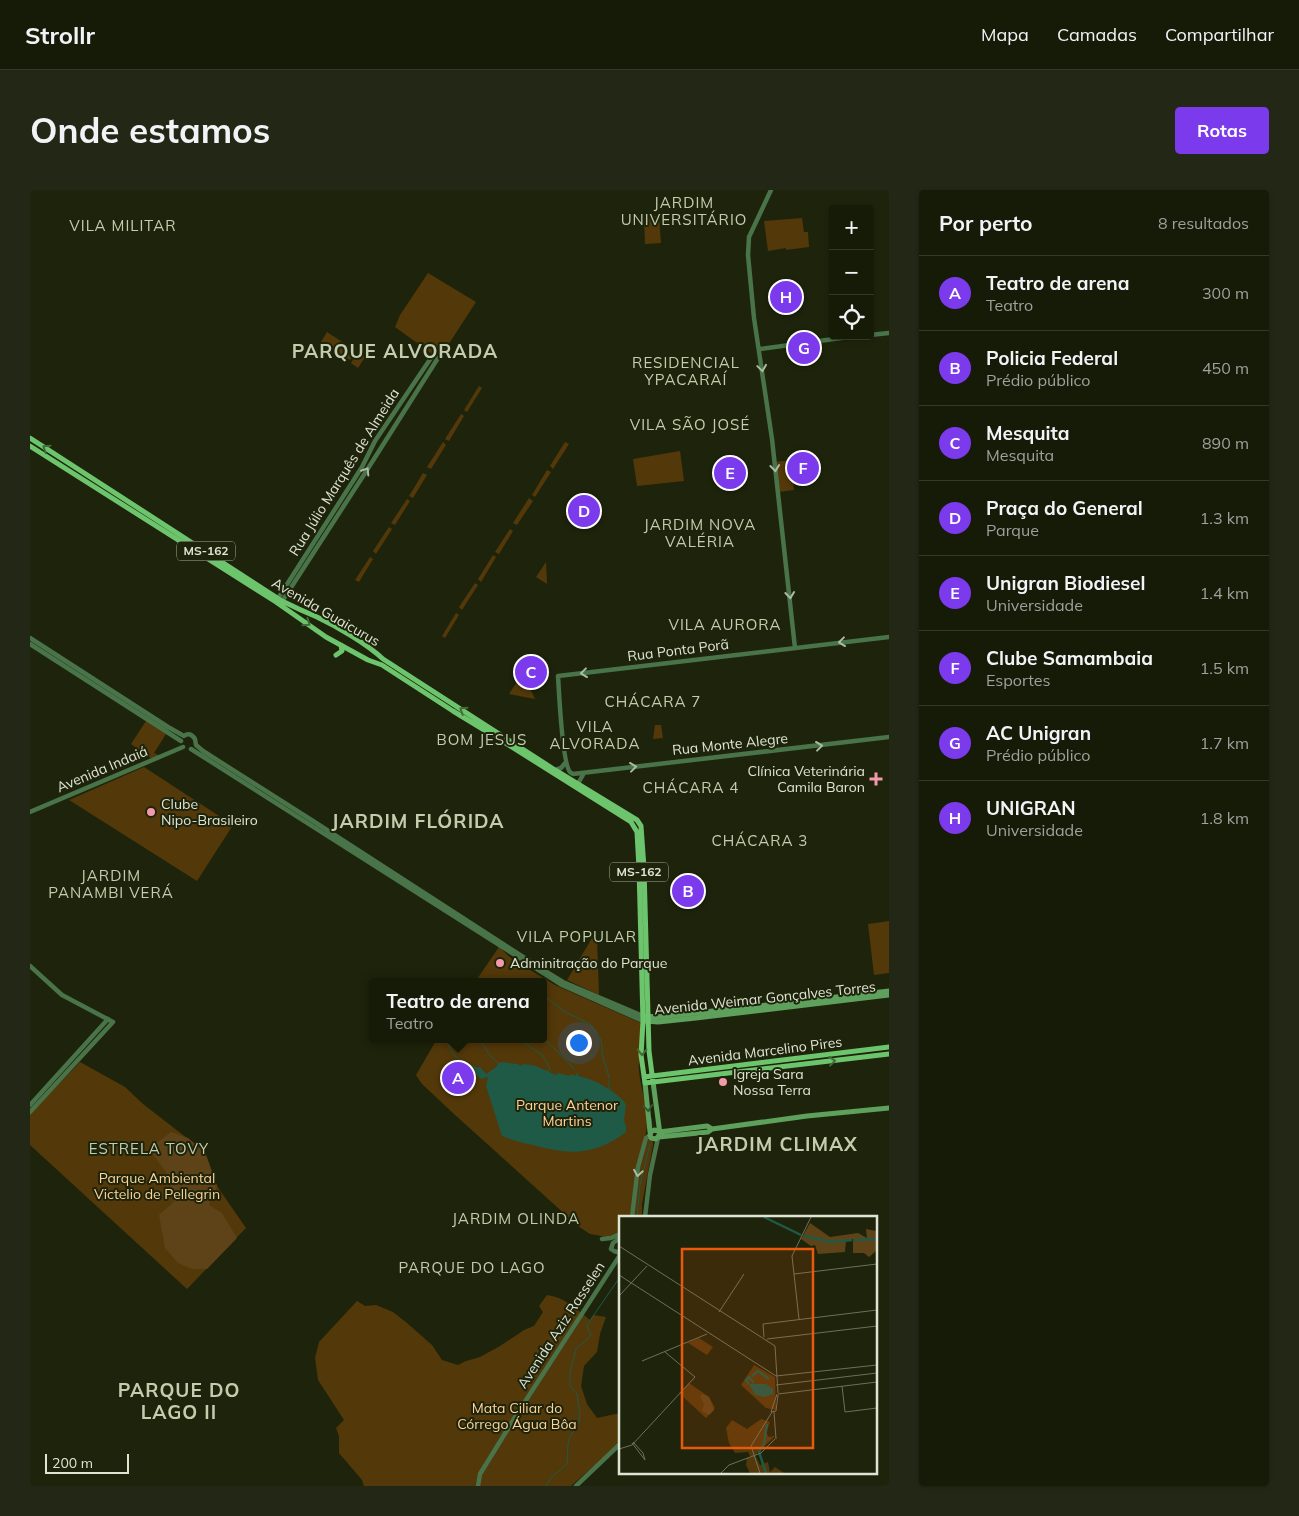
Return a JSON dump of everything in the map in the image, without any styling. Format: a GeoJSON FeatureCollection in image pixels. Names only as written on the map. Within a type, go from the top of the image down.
{"type":"FeatureCollection","features":[{"type":"Feature","properties":{"kind":"main road","name":"Avenida Guaicurus"},"geometry":{"type":"LineString","coordinates":[[30,438],[279,601],[326,637],[368,660],[380,664],[504,742],[637,820],[640,826],[644,868],[646,1019]]}},
{"type":"Feature","properties":{"kind":"main road","name":"Avenida Guaicurus"},"geometry":{"type":"LineString","coordinates":[[30,446],[279,601],[318,618],[374,651],[383,659],[556,770],[631,822],[637,832],[646,1019]]}},
{"type":"Feature","properties":{"kind":"main road"},"geometry":{"type":"LineString","coordinates":[[326,637],[322,633],[322,627],[324,625],[332,626]]}},
{"type":"Feature","properties":{"kind":"main road"},"geometry":{"type":"LineString","coordinates":[[336,655],[342,651],[341,645]]}},
{"type":"Feature","properties":{"kind":"main road"},"geometry":{"type":"LineString","coordinates":[[368,660],[372,657],[374,651]]}},
{"type":"Feature","properties":{"kind":"main road","name":"Avenida Weimar Gonçalves Torres"},"geometry":{"type":"LineString","coordinates":[[646,1019],[889,991]]}},
{"type":"Feature","properties":{"kind":"main road","name":"Avenida Weimar Gonçalves Torres"},"geometry":{"type":"LineString","coordinates":[[646,1019],[696,1018],[889,996]]}},
{"type":"Feature","properties":{"kind":"main road","name":"MS-162"},"geometry":{"type":"LineString","coordinates":[[646,1019],[653,1082]]}},
{"type":"Feature","properties":{"kind":"main road","name":"MS-162"},"geometry":{"type":"LineString","coordinates":[[645,1083],[641,1055],[646,1019]]}},
{"type":"Feature","properties":{"kind":"main road","name":"Avenida Marcelino Pires"},"geometry":{"type":"LineString","coordinates":[[644,1077],[889,1047]]}},
{"type":"Feature","properties":{"kind":"main road","name":"Avenida Marcelino Pires"},"geometry":{"type":"LineString","coordinates":[[645,1083],[889,1054]]}},
{"type":"Feature","properties":{"kind":"main road"},"geometry":{"type":"LineString","coordinates":[[653,1082],[658,1135]]}},
{"type":"Feature","properties":{"kind":"main road"},"geometry":{"type":"LineString","coordinates":[[645,1083],[650,1134]]}},
{"type":"Feature","properties":{"kind":"main road"},"geometry":{"type":"LineString","coordinates":[[658,1135],[807,1116],[889,1108]]}},
{"type":"Feature","properties":{"kind":"main road"},"geometry":{"type":"LineString","coordinates":[[650,1134],[654,1130],[658,1135]]}},
{"type":"Feature","properties":{"kind":"street"},"geometry":{"type":"LineString","coordinates":[[771,190],[749,237],[748,271],[772,438],[795,648]]}},
{"type":"Feature","properties":{"kind":"street"},"geometry":{"type":"LineString","coordinates":[[874,335],[889,333]]}},
{"type":"Feature","properties":{"kind":"street"},"geometry":{"type":"LineString","coordinates":[[760,349],[829,340]]}},
{"type":"Feature","properties":{"kind":"street","name":"Rua Júlio Marquês de Almeida"},"geometry":{"type":"LineString","coordinates":[[435,356],[367,470],[279,601],[353,481],[375,441],[435,356]]}},
{"type":"Feature","properties":{"kind":"street","name":"Rua Ponta Porã"},"geometry":{"type":"LineString","coordinates":[[566,762],[558,676],[889,637]]}},
{"type":"Feature","properties":{"kind":"street"},"geometry":{"type":"LineString","coordinates":[[30,638],[182,739],[183,747],[211,759],[313,821],[562,985],[646,1019]]}},
{"type":"Feature","properties":{"kind":"street"},"geometry":{"type":"LineString","coordinates":[[30,644],[182,739]]}},
{"type":"Feature","properties":{"kind":"street"},"geometry":{"type":"LineString","coordinates":[[182,739],[188,734],[192,735],[195,738],[196,744],[211,759]]}},
{"type":"Feature","properties":{"kind":"street","name":"Rua Monte Alegre"},"geometry":{"type":"LineString","coordinates":[[584,773],[889,737]]}},
{"type":"Feature","properties":{"kind":"street"},"geometry":{"type":"LineString","coordinates":[[191,749],[196,744]]}},
{"type":"Feature","properties":{"kind":"street","name":"Avenida Indaiá"},"geometry":{"type":"LineString","coordinates":[[30,812],[183,747]]}},
{"type":"Feature","properties":{"kind":"street"},"geometry":{"type":"LineString","coordinates":[[556,770],[561,768],[566,762]]}},
{"type":"Feature","properties":{"kind":"street"},"geometry":{"type":"LineString","coordinates":[[566,762],[570,773],[584,773],[577,786]]}},
{"type":"Feature","properties":{"kind":"street"},"geometry":{"type":"LineString","coordinates":[[30,966],[62,995],[111,1021]]}},
{"type":"Feature","properties":{"kind":"street"},"geometry":{"type":"LineString","coordinates":[[30,1105],[111,1021]]}},
{"type":"Feature","properties":{"kind":"street"},"geometry":{"type":"LineString","coordinates":[[30,1112],[111,1021]]}},
{"type":"Feature","properties":{"kind":"street"},"geometry":{"type":"LineString","coordinates":[[631,1216],[643,1145],[650,1134]]}},
{"type":"Feature","properties":{"kind":"street"},"geometry":{"type":"LineString","coordinates":[[646,1216],[650,1176],[658,1135]]}},
{"type":"Feature","properties":{"kind":"street"},"geometry":{"type":"LineString","coordinates":[[602,1239],[619,1234]]}},
{"type":"Feature","properties":{"kind":"street","name":"Avenida Aziz Rasselen"},"geometry":{"type":"LineString","coordinates":[[618,1242],[612,1244],[612,1250],[619,1254]]}},
{"type":"Feature","properties":{"kind":"street","name":"Avenida Aziz Rasselen"},"geometry":{"type":"LineString","coordinates":[[478,1486],[480,1474],[619,1256]]}},
{"type":"Feature","properties":{"kind":"street"},"geometry":{"type":"LineString","coordinates":[[576,1486],[619,1445]]}},
{"type":"Feature","properties":{"kind":"green space"},"geometry":{"type":"Polygon","coordinates":[[[659,216],[661,243],[645,244],[644,217],[659,216]]]}},
{"type":"Feature","properties":{"kind":"green space"},"geometry":{"type":"Polygon","coordinates":[[[802,218],[804,232],[808,232],[809,247],[768,251],[764,221],[802,218]]]}},
{"type":"Feature","properties":{"kind":"green space"},"geometry":{"type":"Polygon","coordinates":[[[428,273],[476,302],[439,359],[395,327],[400,315],[428,273]]]}},
{"type":"Feature","properties":{"kind":"green space"},"geometry":{"type":"Polygon","coordinates":[[[327,332],[356,351],[350,360],[321,342],[327,332]]]}},
{"type":"Feature","properties":{"kind":"green space"},"geometry":{"type":"Polygon","coordinates":[[[358,352],[365,357],[358,368],[351,363],[358,352]]]}},
{"type":"Feature","properties":{"kind":"green space"},"geometry":{"type":"Polygon","coordinates":[[[479,386],[482,388],[467,412],[464,410],[479,386]]]}},
{"type":"Feature","properties":{"kind":"green space"},"geometry":{"type":"Polygon","coordinates":[[[461,414],[464,416],[449,441],[445,439],[461,414]]]}},
{"type":"Feature","properties":{"kind":"green space"},"geometry":{"type":"Polygon","coordinates":[[[443,442],[446,445],[431,469],[427,467],[443,442]]]}},
{"type":"Feature","properties":{"kind":"green space"},"geometry":{"type":"Polygon","coordinates":[[[565,442],[569,444],[553,469],[550,466],[565,442]]]}},
{"type":"Feature","properties":{"kind":"green space"},"geometry":{"type":"Polygon","coordinates":[[[680,451],[684,481],[637,486],[633,459],[680,451]]]}},
{"type":"Feature","properties":{"kind":"green space"},"geometry":{"type":"Polygon","coordinates":[[[814,454],[816,469],[802,470],[800,455],[814,454]]]}},
{"type":"Feature","properties":{"kind":"green space"},"geometry":{"type":"Polygon","coordinates":[[[791,460],[794,490],[779,492],[775,462],[791,460]]]}},
{"type":"Feature","properties":{"kind":"green space"},"geometry":{"type":"Polygon","coordinates":[[[547,470],[551,472],[535,497],[532,495],[547,470]]]}},
{"type":"Feature","properties":{"kind":"green space"},"geometry":{"type":"Polygon","coordinates":[[[423,473],[427,475],[413,498],[409,496],[423,473]]]}},
{"type":"Feature","properties":{"kind":"green space"},"geometry":{"type":"Polygon","coordinates":[[[529,498],[533,501],[517,525],[513,523],[529,498]]]}},
{"type":"Feature","properties":{"kind":"green space"},"geometry":{"type":"Polygon","coordinates":[[[407,499],[410,501],[395,525],[391,523],[407,499]]]}},
{"type":"Feature","properties":{"kind":"green space"},"geometry":{"type":"Polygon","coordinates":[[[586,502],[588,520],[575,520],[586,502]]]}},
{"type":"Feature","properties":{"kind":"green space"},"geometry":{"type":"Polygon","coordinates":[[[389,527],[392,529],[376,554],[373,551],[389,527]]]}},
{"type":"Feature","properties":{"kind":"green space"},"geometry":{"type":"Polygon","coordinates":[[[510,529],[513,531],[499,554],[495,552],[510,529]]]}},
{"type":"Feature","properties":{"kind":"green space"},"geometry":{"type":"Polygon","coordinates":[[[493,555],[496,557],[481,582],[478,579],[493,555]]]}},
{"type":"Feature","properties":{"kind":"green space"},"geometry":{"type":"Polygon","coordinates":[[[370,557],[373,559],[359,582],[355,580],[370,557]]]}},
{"type":"Feature","properties":{"kind":"green space"},"geometry":{"type":"Polygon","coordinates":[[[546,562],[547,584],[536,577],[546,562]]]}},
{"type":"Feature","properties":{"kind":"green space"},"geometry":{"type":"Polygon","coordinates":[[[475,583],[478,585],[462,610],[459,607],[475,583]]]}},
{"type":"Feature","properties":{"kind":"green space"},"geometry":{"type":"Polygon","coordinates":[[[456,613],[459,615],[445,638],[442,636],[456,613]]]}},
{"type":"Feature","properties":{"kind":"green space"},"geometry":{"type":"Polygon","coordinates":[[[523,673],[535,699],[509,694],[523,673]]]}},
{"type":"Feature","properties":{"kind":"green space"},"geometry":{"type":"Polygon","coordinates":[[[146,721],[166,734],[154,753],[160,756],[152,759],[131,744],[146,721]]]}},
{"type":"Feature","properties":{"kind":"green space"},"geometry":{"type":"Polygon","coordinates":[[[655,725],[661,725],[663,738],[653,739],[655,725]]]}},
{"type":"Feature","properties":{"kind":"green space","name":"Clube Nipo-Brasileiro"},"geometry":{"type":"Polygon","coordinates":[[[144,767],[233,825],[197,881],[69,800],[144,767]]]}},
{"type":"Feature","properties":{"kind":"green space"},"geometry":{"type":"Polygon","coordinates":[[[889,921],[889,973],[874,975],[868,924],[889,921]]]}},
{"type":"Feature","properties":{"kind":"green space"},"geometry":{"type":"Polygon","coordinates":[[[595,933],[597,938],[599,995],[567,980],[595,933]]]}},
{"type":"Feature","properties":{"kind":"green space","name":"Parque Antenor Martins"},"geometry":{"type":"Polygon","coordinates":[[[499,947],[512,959],[543,978],[478,978],[499,947]]]}},
{"type":"Feature","properties":{"kind":"green space","name":"Parque Antenor Martins"},"geometry":{"type":"Polygon","coordinates":[[[547,980],[641,1023],[639,1071],[647,1121],[645,1137],[649,1137],[653,1142],[642,1204],[642,1216],[619,1216],[619,1239],[590,1234],[578,1226],[454,1114],[422,1084],[416,1075],[435,1043],[547,1043],[547,980]]]}},
{"type":"Feature","properties":{"kind":"green space","name":"Parque Ambiental Victelio de Pellegrin"},"geometry":{"type":"Polygon","coordinates":[[[80,1062],[125,1087],[143,1104],[205,1152],[217,1186],[246,1228],[187,1289],[30,1145],[30,1114],[80,1062]]]}},
{"type":"Feature","properties":{"kind":"green space","name":"Mata Ciliar do Córrego Água Bôa"},"geometry":{"type":"Polygon","coordinates":[[[547,1295],[565,1301],[590,1320],[593,1315],[606,1317],[600,1334],[597,1352],[584,1366],[581,1386],[587,1404],[597,1418],[619,1413],[619,1444],[571,1486],[364,1486],[362,1480],[339,1453],[339,1436],[336,1428],[344,1420],[318,1380],[315,1358],[319,1342],[357,1301],[365,1306],[376,1305],[393,1312],[432,1345],[442,1360],[458,1365],[480,1357],[524,1330],[534,1326],[543,1312],[539,1306],[547,1295]]]}},
{"type":"Feature","properties":{"kind":"shaded area"},"geometry":{"type":"Polygon","coordinates":[[[500,1062],[518,1064],[520,1066],[524,1064],[536,1066],[556,1075],[558,1073],[575,1076],[578,1072],[578,1076],[604,1086],[626,1104],[624,1120],[626,1132],[603,1146],[570,1152],[546,1148],[502,1136],[486,1086],[488,1078],[481,1079],[471,1066],[480,1067],[486,1074],[500,1062]]]}},
{"type":"Feature","properties":{"kind":"shaded area"},"geometry":{"type":"Polygon","coordinates":[[[171,1132],[188,1138],[205,1152],[217,1186],[209,1205],[222,1213],[237,1238],[207,1269],[192,1269],[178,1263],[165,1248],[159,1215],[174,1202],[168,1175],[149,1149],[171,1132]]]}},
{"type":"Feature","properties":{"kind":"waterway"},"geometry":{"type":"LineString","coordinates":[[547,998],[565,1012],[590,1024],[598,1034]]}},
{"type":"Feature","properties":{"kind":"waterway"},"geometry":{"type":"LineString","coordinates":[[599,1036],[609,1078]]}},
{"type":"Feature","properties":{"kind":"waterway"},"geometry":{"type":"LineString","coordinates":[[547,1042],[575,1070]]}},
{"type":"Feature","properties":{"kind":"waterway"},"geometry":{"type":"LineString","coordinates":[[450,1043],[449,1046],[452,1053],[471,1066]]}},
{"type":"Feature","properties":{"kind":"waterway"},"geometry":{"type":"LineString","coordinates":[[482,1043],[492,1058],[499,1064]]}},
{"type":"Feature","properties":{"kind":"waterway"},"geometry":{"type":"LineString","coordinates":[[525,1043],[542,1055],[550,1068],[548,1072]]}},
{"type":"Feature","properties":{"kind":"waterway"},"geometry":{"type":"LineString","coordinates":[[609,1081],[609,1090]]}},
{"type":"Feature","properties":{"kind":"waterway"},"geometry":{"type":"LineString","coordinates":[[651,1118],[652,1126]]}},
{"type":"Feature","properties":{"kind":"waterway"},"geometry":{"type":"LineString","coordinates":[[637,1216],[640,1185],[650,1144]]}},
{"type":"Feature","properties":{"kind":"waterway"},"geometry":{"type":"LineString","coordinates":[[546,1486],[551,1478],[567,1464],[569,1439],[579,1422],[580,1413],[577,1394],[570,1386],[570,1373],[576,1349],[591,1335],[587,1326],[619,1278]]}},
{"type":"Feature","properties":{"kind":"place","name":"UNIGRAN"},"geometry":{"type":"Point","coordinates":[786,297]}},
{"type":"Feature","properties":{"kind":"place","name":"AC Unigran"},"geometry":{"type":"Point","coordinates":[804,348]}},
{"type":"Feature","properties":{"kind":"place","name":"Clube Samambaia"},"geometry":{"type":"Point","coordinates":[803,468]}},
{"type":"Feature","properties":{"kind":"place","name":"Unigran Biodiesel"},"geometry":{"type":"Point","coordinates":[730,473]}},
{"type":"Feature","properties":{"kind":"place","name":"Praça do General"},"geometry":{"type":"Point","coordinates":[584,511]}},
{"type":"Feature","properties":{"kind":"place","name":"Mesquita"},"geometry":{"type":"Point","coordinates":[531,672]}},
{"type":"Feature","properties":{"kind":"place","name":"Clínica Veterinária Camila Baron"},"geometry":{"type":"Point","coordinates":[876,779]}},
{"type":"Feature","properties":{"kind":"place","name":"Clube Nipo-Brasileiro"},"geometry":{"type":"Point","coordinates":[151,812]}},
{"type":"Feature","properties":{"kind":"place","name":"Policia Federal"},"geometry":{"type":"Point","coordinates":[688,891]}},
{"type":"Feature","properties":{"kind":"place","name":"Adminitração do Parque"},"geometry":{"type":"Point","coordinates":[500,963]}},
{"type":"Feature","properties":{"kind":"place","name":"Teatro de arena"},"geometry":{"type":"Point","coordinates":[458,1078]}},
{"type":"Feature","properties":{"kind":"place","name":"Igreja Sara Nossa Terra"},"geometry":{"type":"Point","coordinates":[723,1082]}},
{"type":"Feature","properties":{"kind":"district","name":"JARDIM UNIVERSITÁRIO"},"geometry":{"type":"Point","coordinates":[684,212]}},
{"type":"Feature","properties":{"kind":"district","name":"VILA MILITAR"},"geometry":{"type":"Point","coordinates":[123,226]}},
{"type":"Feature","properties":{"kind":"district","name":"PARQUE ALVORADA"},"geometry":{"type":"Point","coordinates":[395,351]}},
{"type":"Feature","properties":{"kind":"district","name":"RESIDENCIAL YPACARAÍ"},"geometry":{"type":"Point","coordinates":[686,372]}},
{"type":"Feature","properties":{"kind":"district","name":"VILA SÃO JOSÉ"},"geometry":{"type":"Point","coordinates":[690,425]}},
{"type":"Feature","properties":{"kind":"district","name":"JARDIM NOVA VALÉRIA"},"geometry":{"type":"Point","coordinates":[700,534]}},
{"type":"Feature","properties":{"kind":"district","name":"VILA AURORA"},"geometry":{"type":"Point","coordinates":[725,625]}},
{"type":"Feature","properties":{"kind":"district","name":"CHÁCARA 7"},"geometry":{"type":"Point","coordinates":[653,702]}},
{"type":"Feature","properties":{"kind":"district","name":"VILA ALVORADA"},"geometry":{"type":"Point","coordinates":[595,736]}},
{"type":"Feature","properties":{"kind":"district","name":"BOM JESUS"},"geometry":{"type":"Point","coordinates":[482,740]}},
{"type":"Feature","properties":{"kind":"district","name":"CHÁCARA 4"},"geometry":{"type":"Point","coordinates":[691,788]}},
{"type":"Feature","properties":{"kind":"district","name":"JARDIM FLÓRIDA"},"geometry":{"type":"Point","coordinates":[418,821]}},
{"type":"Feature","properties":{"kind":"district","name":"CHÁCARA 3"},"geometry":{"type":"Point","coordinates":[760,841]}},
{"type":"Feature","properties":{"kind":"district","name":"JARDIM PANAMBI VERÁ"},"geometry":{"type":"Point","coordinates":[111,884]}},
{"type":"Feature","properties":{"kind":"district","name":"VILA POPULAR"},"geometry":{"type":"Point","coordinates":[577,937]}},
{"type":"Feature","properties":{"kind":"district","name":"JARDIM CLIMAX"},"geometry":{"type":"Point","coordinates":[777,1144]}},
{"type":"Feature","properties":{"kind":"district","name":"ESTRELA TOVY"},"geometry":{"type":"Point","coordinates":[149,1149]}},
{"type":"Feature","properties":{"kind":"district","name":"JARDIM OLINDA"},"geometry":{"type":"Point","coordinates":[516,1219]}},
{"type":"Feature","properties":{"kind":"district","name":"PARQUE DO LAGO"},"geometry":{"type":"Point","coordinates":[472,1268]}},
{"type":"Feature","properties":{"kind":"district","name":"PARQUE DO LAGO II"},"geometry":{"type":"Point","coordinates":[179,1401]}}]}
